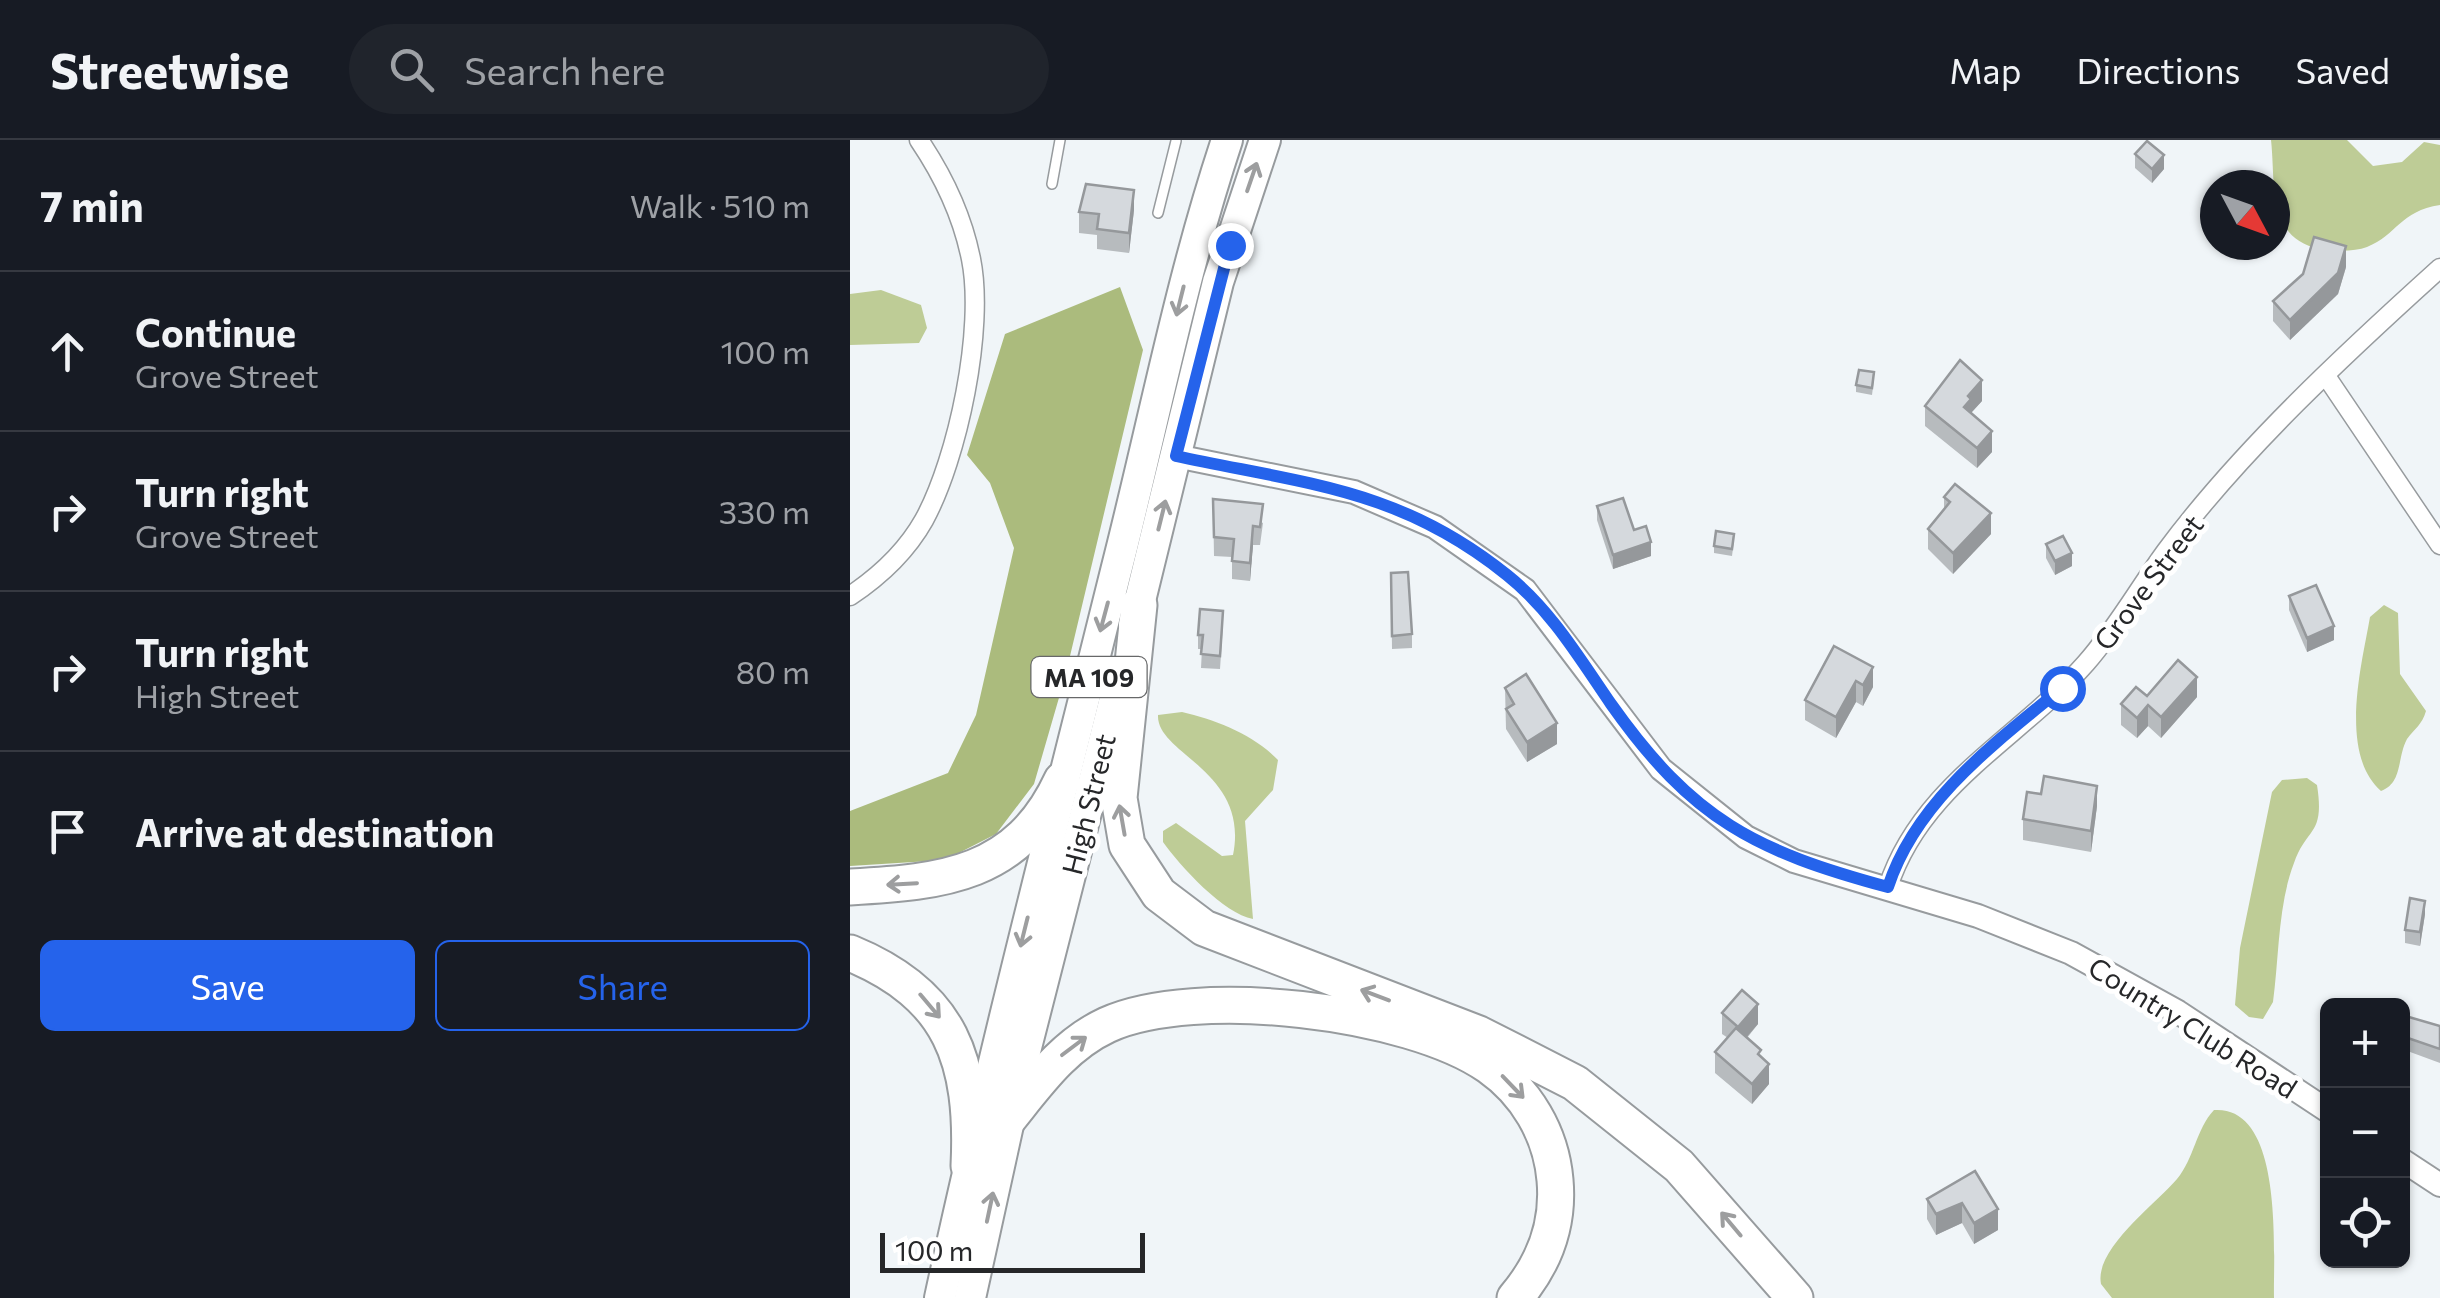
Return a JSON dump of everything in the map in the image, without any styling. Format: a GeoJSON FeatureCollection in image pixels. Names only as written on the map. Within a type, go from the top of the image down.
{"type":"FeatureCollection","features":[{"type":"Feature","properties":{"kind":"highway"},"geometry":{"type":"LineString","coordinates":[[1139,605],[1118,798],[1127,845],[1158,894],[1204,928],[1479,1034],[1574,1084],[1679,1166],[1795,1298]]}},
{"type":"Feature","properties":{"kind":"highway"},"geometry":{"type":"LineString","coordinates":[[850,887],[932,882],[987,864],[1022,837],[1062,780]]}},
{"type":"Feature","properties":{"kind":"highway"},"geometry":{"type":"LineString","coordinates":[[850,952],[918,992],[950,1035],[970,1101],[969,1166]]}},
{"type":"Feature","properties":{"kind":"highway"},"geometry":{"type":"LineString","coordinates":[[1010,1118],[1067,1050],[1104,1027],[1156,1011],[1234,1006],[1298,1010],[1432,1039],[1475,1057],[1507,1080],[1534,1113],[1548,1145],[1555,1176],[1553,1222],[1540,1262],[1515,1298]]}},
{"type":"Feature","properties":{"kind":"main road","name":"High Street"},"geometry":{"type":"LineString","coordinates":[[956,1295],[969,1166],[1188,265],[1227,140]]}},
{"type":"Feature","properties":{"kind":"main road","name":"High Street"},"geometry":{"type":"LineString","coordinates":[[956,1295],[1010,1118],[1218,282],[1265,140]]}},
{"type":"Feature","properties":{"kind":"street"},"geometry":{"type":"LineString","coordinates":[[850,596],[880,574],[924,520],[942,474],[964,390],[974,326],[972,262],[963,223],[938,169],[919,140]]}},
{"type":"Feature","properties":{"kind":"street"},"geometry":{"type":"LineString","coordinates":[[934,140],[938,169]]}},
{"type":"Feature","properties":{"kind":"street","name":"Grove Street"},"geometry":{"type":"LineString","coordinates":[[1888,887],[1904,847],[1946,792],[2090,659],[2166,550],[2326,376],[2440,268]]}},
{"type":"Feature","properties":{"kind":"street"},"geometry":{"type":"LineString","coordinates":[[2326,376],[2440,545]]}},
{"type":"Feature","properties":{"kind":"street"},"geometry":{"type":"LineString","coordinates":[[1176,456],[1354,492],[1435,526],[1505,573],[1536,600],[1641,745],[1684,791],[1758,844],[1794,860],[1888,887]]}},
{"type":"Feature","properties":{"kind":"street","name":"Country Club Road"},"geometry":{"type":"LineString","coordinates":[[1888,887],[2072,953],[2178,1012],[2320,1106]]}},
{"type":"Feature","properties":{"kind":"street"},"geometry":{"type":"LineString","coordinates":[[2410,1165],[2440,1185]]}},
{"type":"Feature","properties":{"kind":"lane"},"geometry":{"type":"LineString","coordinates":[[1052,184],[1060,140]]}},
{"type":"Feature","properties":{"kind":"lane"},"geometry":{"type":"LineString","coordinates":[[1158,213],[1176,140],[1166,140]]}},
{"type":"Feature","properties":{"kind":"green space"},"geometry":{"type":"Polygon","coordinates":[[[2271,140],[2347,140],[2373,166],[2402,162],[2424,142],[2440,145],[2440,205],[2416,212],[2362,249],[2320,249],[2290,234],[2290,170],[2273,170],[2271,140]]]}},
{"type":"Feature","properties":{"kind":"green space"},"geometry":{"type":"Polygon","coordinates":[[[1120,287],[1143,350],[1065,677],[1034,784],[996,834],[945,860],[850,866],[850,811],[948,773],[976,715],[1014,548],[990,483],[967,455],[1005,334],[1120,287]]]}},
{"type":"Feature","properties":{"kind":"green space"},"geometry":{"type":"Polygon","coordinates":[[[881,290],[921,305],[927,328],[919,343],[850,345],[850,294],[881,290]]]}},
{"type":"Feature","properties":{"kind":"green space"},"geometry":{"type":"Polygon","coordinates":[[[2384,605],[2398,613],[2400,674],[2426,711],[2407,739],[2393,782],[2381,791],[2368,775],[2360,754],[2356,707],[2370,617],[2384,605]]]}},
{"type":"Feature","properties":{"kind":"green space"},"geometry":{"type":"Polygon","coordinates":[[[1182,712],[1233,729],[1278,760],[1273,790],[1245,821],[1253,919],[1216,899],[1163,842],[1163,831],[1176,823],[1222,856],[1233,855],[1235,826],[1228,803],[1216,784],[1161,729],[1158,715],[1182,712]]]}},
{"type":"Feature","properties":{"kind":"green space"},"geometry":{"type":"Polygon","coordinates":[[[2307,778],[2317,785],[2319,814],[2289,879],[2273,1002],[2263,1019],[2249,1017],[2235,1005],[2240,948],[2272,792],[2282,780],[2307,778]]]}},
{"type":"Feature","properties":{"kind":"green space"},"geometry":{"type":"Polygon","coordinates":[[[2214,1110],[2237,1115],[2253,1131],[2264,1156],[2273,1218],[2274,1298],[2112,1298],[2101,1284],[2107,1256],[2128,1228],[2177,1179],[2214,1110]]]}},
{"type":"Feature","properties":{"kind":"building"},"geometry":{"type":"Polygon","coordinates":[[[2147,141],[2164,155],[2152,169],[2135,154],[2147,141]]]}},
{"type":"Feature","properties":{"kind":"building"},"geometry":{"type":"Polygon","coordinates":[[[1086,184],[1134,190],[1129,233],[1097,229],[1099,214],[1079,212],[1086,184]]]}},
{"type":"Feature","properties":{"kind":"building"},"geometry":{"type":"Polygon","coordinates":[[[2314,237],[2346,246],[2338,273],[2290,320],[2273,301],[2303,274],[2314,237]]]}},
{"type":"Feature","properties":{"kind":"building"},"geometry":{"type":"Polygon","coordinates":[[[1960,360],[1982,380],[1964,407],[1992,431],[1977,448],[1925,406],[1960,360]]]}},
{"type":"Feature","properties":{"kind":"building"},"geometry":{"type":"Polygon","coordinates":[[[1859,370],[1874,372],[1872,388],[1856,385],[1859,370]]]}},
{"type":"Feature","properties":{"kind":"building"},"geometry":{"type":"Polygon","coordinates":[[[1955,484],[1991,513],[1953,553],[1928,529],[1950,502],[1944,497],[1955,484]]]}},
{"type":"Feature","properties":{"kind":"building"},"geometry":{"type":"Polygon","coordinates":[[[1623,498],[1634,530],[1646,526],[1651,542],[1613,555],[1597,506],[1623,498]]]}},
{"type":"Feature","properties":{"kind":"building"},"geometry":{"type":"Polygon","coordinates":[[[1213,499],[1263,504],[1260,527],[1253,526],[1250,563],[1232,561],[1234,539],[1214,537],[1213,499]]]}},
{"type":"Feature","properties":{"kind":"building"},"geometry":{"type":"Polygon","coordinates":[[[1716,531],[1734,534],[1732,549],[1714,546],[1716,531]]]}},
{"type":"Feature","properties":{"kind":"building"},"geometry":{"type":"Polygon","coordinates":[[[2063,536],[2072,553],[2055,561],[2046,544],[2063,536]]]}},
{"type":"Feature","properties":{"kind":"building"},"geometry":{"type":"Polygon","coordinates":[[[1408,572],[1412,634],[1392,636],[1391,573],[1408,572]]]}},
{"type":"Feature","properties":{"kind":"building"},"geometry":{"type":"Polygon","coordinates":[[[2316,585],[2334,626],[2307,638],[2289,596],[2316,585]]]}},
{"type":"Feature","properties":{"kind":"building"},"geometry":{"type":"Polygon","coordinates":[[[1200,609],[1223,611],[1220,656],[1201,654],[1200,609]]]}},
{"type":"Feature","properties":{"kind":"building"},"geometry":{"type":"Polygon","coordinates":[[[1834,646],[1873,667],[1863,685],[1856,681],[1836,717],[1805,700],[1834,646]]]}},
{"type":"Feature","properties":{"kind":"building"},"geometry":{"type":"Polygon","coordinates":[[[2178,660],[2197,677],[2161,717],[2148,705],[2137,718],[2121,704],[2136,687],[2147,696],[2178,660]]]}},
{"type":"Feature","properties":{"kind":"building"},"geometry":{"type":"Polygon","coordinates":[[[1526,674],[1557,723],[1527,742],[1506,709],[1514,704],[1505,688],[1526,674]]]}},
{"type":"Feature","properties":{"kind":"building"},"geometry":{"type":"Polygon","coordinates":[[[2044,776],[2097,786],[2091,831],[2023,819],[2027,792],[2041,794],[2044,776]]]}},
{"type":"Feature","properties":{"kind":"building"},"geometry":{"type":"Polygon","coordinates":[[[2410,898],[2425,901],[2420,932],[2405,930],[2410,898]]]}},
{"type":"Feature","properties":{"kind":"building"},"geometry":{"type":"Polygon","coordinates":[[[1742,990],[1758,1004],[1738,1027],[1722,1013],[1742,990]]]}},
{"type":"Feature","properties":{"kind":"building"},"geometry":{"type":"Polygon","coordinates":[[[2410,1017],[2440,1026],[2440,1049],[2410,1039],[2410,1017]]]}},
{"type":"Feature","properties":{"kind":"building"},"geometry":{"type":"Polygon","coordinates":[[[1736,1028],[1761,1050],[1758,1054],[1769,1064],[1752,1084],[1715,1052],[1736,1028]]]}},
{"type":"Feature","properties":{"kind":"building"},"geometry":{"type":"Polygon","coordinates":[[[1975,1171],[1998,1209],[1974,1223],[1962,1203],[1936,1214],[1927,1199],[1975,1171]]]}},
{"type":"Feature","properties":{"kind":"route"},"geometry":{"type":"LineString","coordinates":[[1230,245],[1176,456],[1376,498],[1435,526],[1493,564],[1536,600],[1661,769],[1710,812],[1758,844],[1794,860],[1888,887],[1904,847],[1946,792],[1994,744],[2062,688]]}}]}
